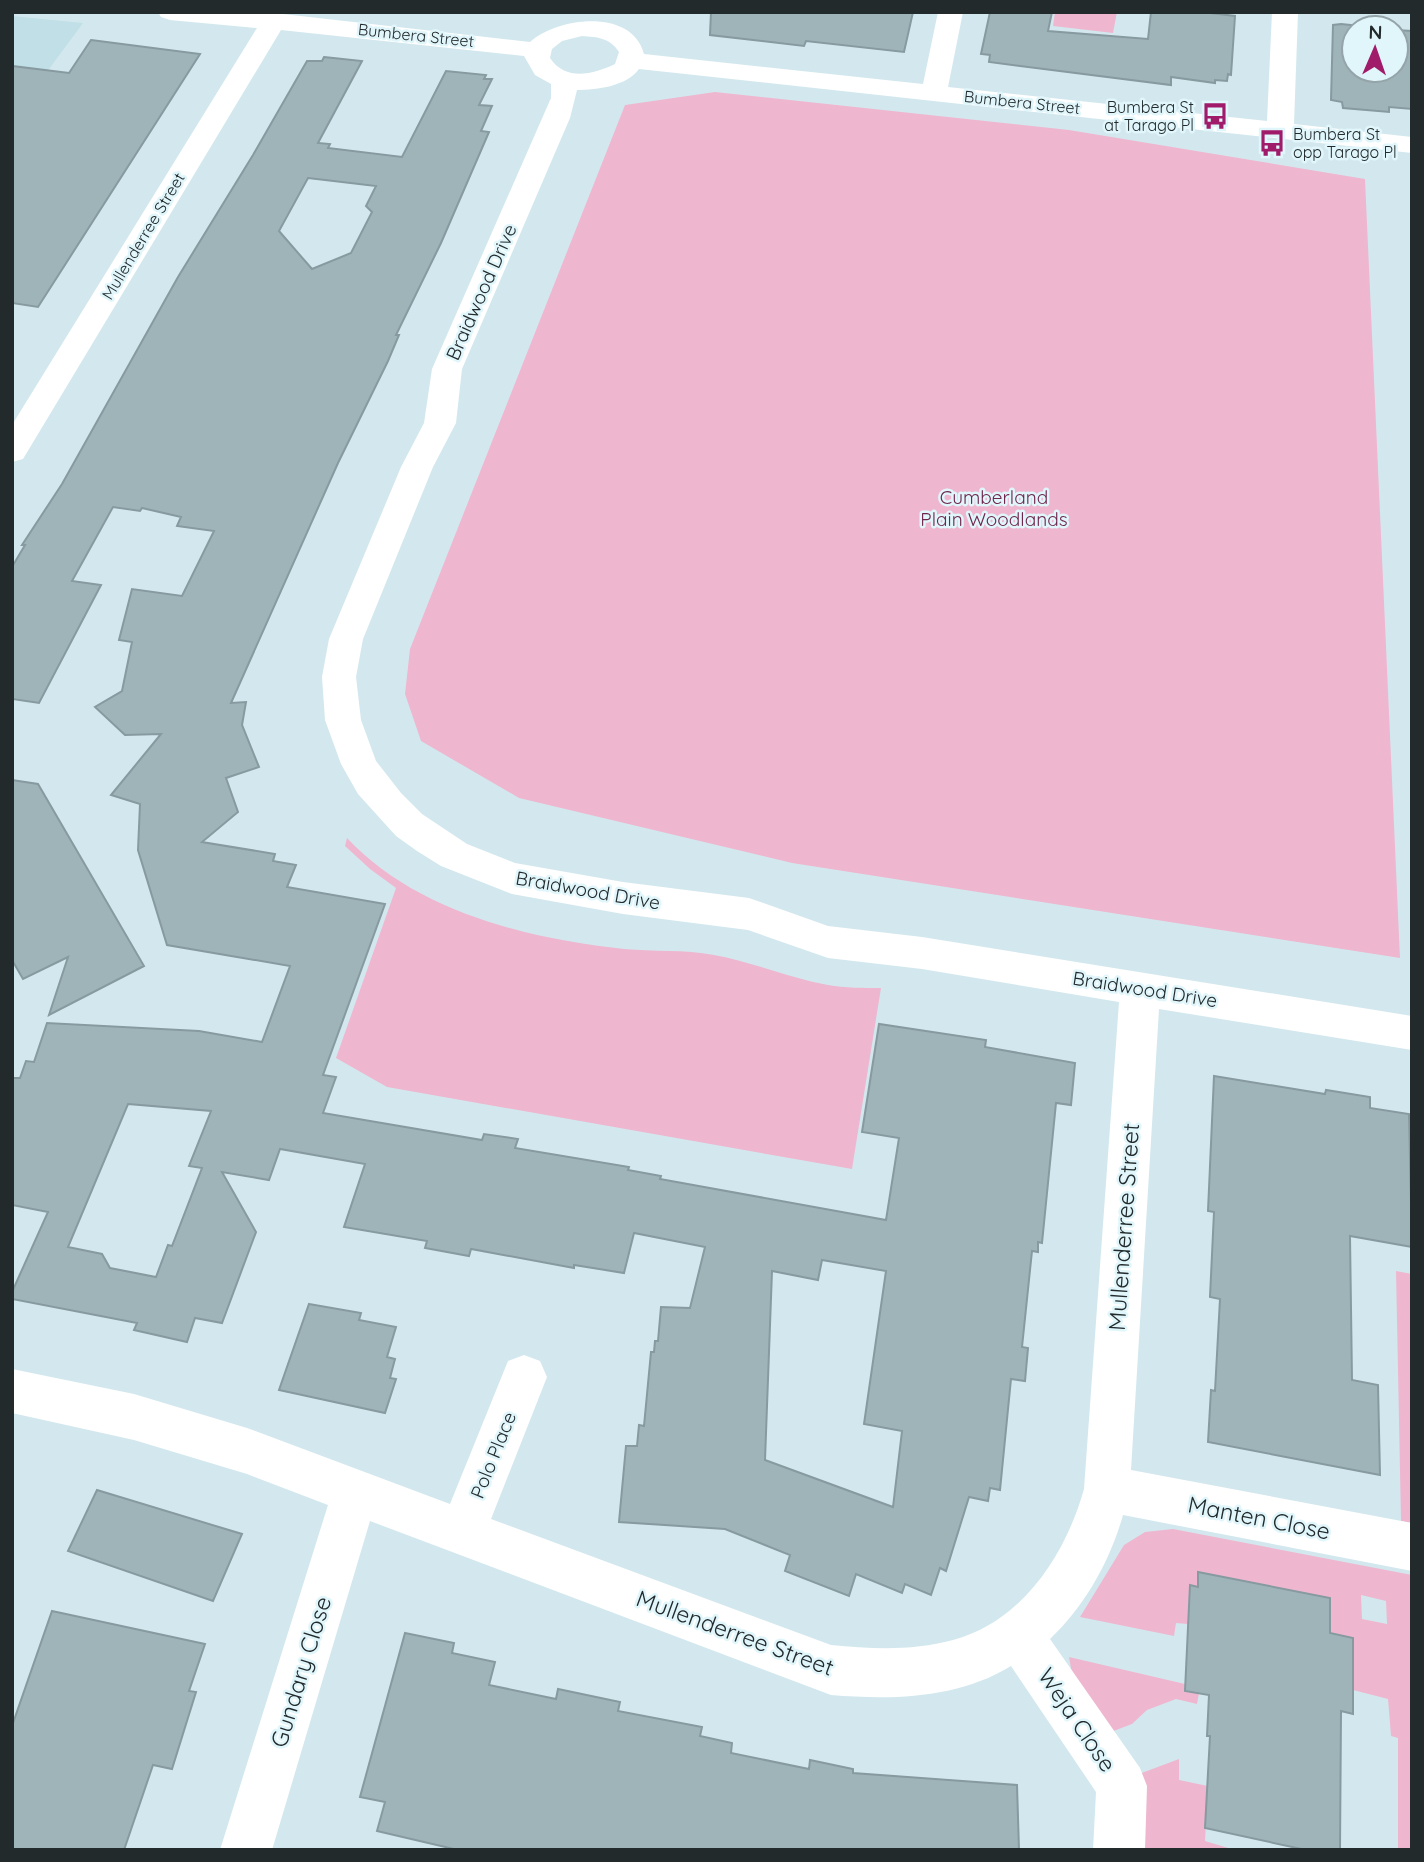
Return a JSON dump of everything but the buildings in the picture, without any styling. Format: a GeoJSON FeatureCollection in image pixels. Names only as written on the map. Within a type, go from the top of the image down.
{"type":"FeatureCollection","features":[{"type":"Feature","properties":{"kind":"street","name":"Bumbera Street"},"geometry":{"type":"LineString","coordinates":[[170,12],[536,50]]}},
{"type":"Feature","properties":{"kind":"street"},"geometry":{"type":"LineString","coordinates":[[934,93],[951,12]]}},
{"type":"Feature","properties":{"kind":"street"},"geometry":{"type":"LineString","coordinates":[[1280,130],[1284,12]]}},
{"type":"Feature","properties":{"kind":"street","name":"Mullenderree Street"},"geometry":{"type":"LineString","coordinates":[[12,451],[274,21]]}},
{"type":"Feature","properties":{"kind":"street"},"geometry":{"type":"LineString","coordinates":[[600,21],[622,37],[632,52],[627,68],[606,79],[593,82],[564,81],[540,69],[536,50],[553,35],[600,21]]}},
{"type":"Feature","properties":{"kind":"street","name":"Bumbera Street"},"geometry":{"type":"LineString","coordinates":[[631,60],[1412,145]]}},
{"type":"Feature","properties":{"kind":"street","name":"Braidwood Drive"},"geometry":{"type":"LineString","coordinates":[[564,81],[564,98],[557,118],[474,313],[447,369],[443,413],[436,433],[403,498],[346,639],[339,677],[340,701],[349,742],[371,784],[410,825],[454,855],[512,877],[623,898],[749,914],[828,942],[922,953],[1412,1032]]}},
{"type":"Feature","properties":{"kind":"street","name":"Mullenderree Street"},"geometry":{"type":"LineString","coordinates":[[12,1391],[134,1417],[199,1435],[831,1670],[879,1674],[963,1663],[1019,1636],[1041,1617],[1077,1567],[1094,1534],[1107,1489],[1140,989]]}},
{"type":"Feature","properties":{"kind":"street","name":"Polo Place"},"geometry":{"type":"LineString","coordinates":[[462,1533],[524,1377]]}},
{"type":"Feature","properties":{"kind":"street","name":"Manten Close"},"geometry":{"type":"LineString","coordinates":[[1107,1489],[1412,1547]]}},
{"type":"Feature","properties":{"kind":"street","name":"Gundary Close"},"geometry":{"type":"LineString","coordinates":[[246,1850],[355,1493]]}},
{"type":"Feature","properties":{"kind":"street","name":"Weja Close"},"geometry":{"type":"LineString","coordinates":[[1019,1636],[1122,1786],[1119,1850]]}},
{"type":"Feature","properties":{"kind":"shaded area"},"geometry":{"type":"Polygon","coordinates":[[[12,16],[83,23],[12,119],[12,16]]]}},
{"type":"Feature","properties":{"kind":"green space"},"geometry":{"type":"Polygon","coordinates":[[[1055,12],[1117,12],[1113,33],[1053,26],[1055,12]]]}},
{"type":"Feature","properties":{"kind":"green space","name":"Cumberland Plain Woodlands"},"geometry":{"type":"Polygon","coordinates":[[[715,92],[1069,130],[1365,179],[1400,958],[792,863],[519,798],[421,741],[405,694],[410,649],[625,105],[715,92]]]}},
{"type":"Feature","properties":{"kind":"green space"},"geometry":{"type":"Polygon","coordinates":[[[347,838],[374,863],[405,885],[439,903],[512,929],[587,944],[635,950],[703,953],[828,985],[881,988],[852,1169],[387,1087],[336,1058],[396,888],[345,846],[347,838]]]}},
{"type":"Feature","properties":{"kind":"green space"},"geometry":{"type":"Polygon","coordinates":[[[1396,1271],[1412,1274],[1412,1523],[1401,1521],[1396,1271]]]}},
{"type":"Feature","properties":{"kind":"green space"},"geometry":{"type":"Polygon","coordinates":[[[1173,1529],[1412,1575],[1412,1850],[1398,1850],[1398,1738],[1391,1736],[1388,1699],[1353,1690],[1330,1633],[1198,1573],[1198,1587],[1190,1585],[1188,1624],[1176,1623],[1174,1636],[1080,1617],[1124,1545],[1145,1532],[1173,1529]],[[1361,1595],[1362,1619],[1387,1624],[1386,1601],[1361,1595]]]}},
{"type":"Feature","properties":{"kind":"green space"},"geometry":{"type":"Polygon","coordinates":[[[1069,1657],[1185,1684],[1199,1693],[1197,1704],[1176,1699],[1147,1710],[1132,1724],[1103,1735],[1074,1685],[1069,1657]]]}},
{"type":"Feature","properties":{"kind":"green space"},"geometry":{"type":"Polygon","coordinates":[[[1179,1759],[1179,1780],[1208,1786],[1205,1841],[1235,1850],[1135,1850],[1123,1780],[1179,1759]]]}},
{"type":"Feature","properties":{"kind":"place","name":"Bumbera St at Tarago Pl"},"geometry":{"type":"Point","coordinates":[1215,116]}},
{"type":"Feature","properties":{"kind":"place","name":"Bumbera St opp Tarago Pl"},"geometry":{"type":"Point","coordinates":[1272,143]}}]}
